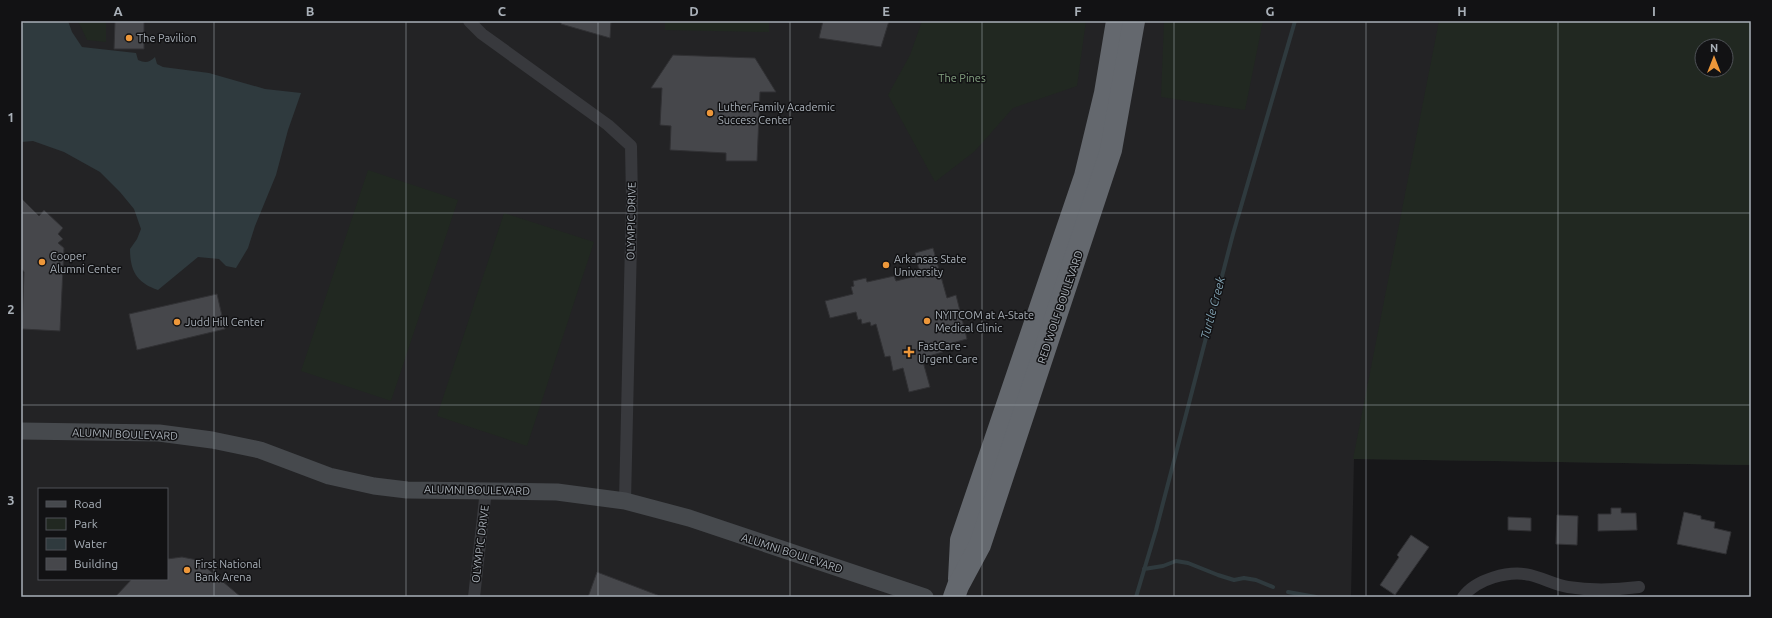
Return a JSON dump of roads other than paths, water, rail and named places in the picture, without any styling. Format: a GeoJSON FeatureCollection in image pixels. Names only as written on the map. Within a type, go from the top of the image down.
{"type":"FeatureCollection","features":[{"type":"Feature","properties":{"kind":"highway","name":"RED WOLF BOULEVARD"},"geometry":{"type":"LineString","coordinates":[[956,591],[961,540],[1085,176],[1105,93],[1117,21]]}},
{"type":"Feature","properties":{"kind":"highway","name":"RED WOLF BOULEVARD"},"geometry":{"type":"LineString","coordinates":[[956,591],[980,545],[1111,150],[1134,21]]}},
{"type":"Feature","properties":{"kind":"street","name":"OLYMPIC DRIVE"},"geometry":{"type":"LineString","coordinates":[[468,21],[491,40],[608,125],[631,146],[632,200],[625,501]]}},
{"type":"Feature","properties":{"kind":"street","name":"ALUMNI BOULEVARD"},"geometry":{"type":"LineString","coordinates":[[21,431],[159,433],[212,440],[260,450],[328,476],[374,486],[407,490],[557,492],[625,501],[690,518],[925,597]]}},
{"type":"Feature","properties":{"kind":"street","name":"OLYMPIC DRIVE"},"geometry":{"type":"LineString","coordinates":[[474,597],[486,490]]}},
{"type":"Feature","properties":{"kind":"street"},"geometry":{"type":"LineString","coordinates":[[1463,597],[1469,590],[1490,579],[1513,574],[1530,575],[1567,587],[1591,590],[1608,591],[1639,587]]}},
{"type":"Feature","properties":{"kind":"water"},"geometry":{"type":"Polygon","coordinates":[[[25,21],[68,21],[72,32],[82,47],[136,53],[138,60],[147,62],[155,57],[157,64],[163,67],[209,73],[265,89],[301,93],[288,130],[276,175],[255,226],[248,248],[236,268],[226,266],[219,259],[198,257],[158,290],[145,284],[133,270],[130,257],[130,249],[137,239],[141,229],[134,209],[120,192],[100,172],[64,152],[33,141],[21,142],[21,27],[25,21]]]}},
{"type":"Feature","properties":{"kind":"waterway","name":"Turtle Creek"},"geometry":{"type":"LineString","coordinates":[[1136,597],[1156,530],[1233,234],[1295,21]]}},
{"type":"Feature","properties":{"kind":"waterway"},"geometry":{"type":"LineString","coordinates":[[1144,569],[1163,566],[1176,561],[1188,563],[1234,580],[1244,578],[1256,580],[1273,587]]}},
{"type":"Feature","properties":{"kind":"waterway"},"geometry":{"type":"LineString","coordinates":[[1288,592],[1316,597]]}},
{"type":"Feature","properties":{"kind":"place","name":"The Pavilion"},"geometry":{"type":"Point","coordinates":[129,38]}},
{"type":"Feature","properties":{"kind":"place","name":"Luther Family Academic Success Center"},"geometry":{"type":"Point","coordinates":[710,113]}},
{"type":"Feature","properties":{"kind":"place","name":"Cooper Alumni Center"},"geometry":{"type":"Point","coordinates":[42,262]}},
{"type":"Feature","properties":{"kind":"place","name":"Arkansas State University"},"geometry":{"type":"Point","coordinates":[886,265]}},
{"type":"Feature","properties":{"kind":"place","name":"NYITCOM at A-State Medical Clinic"},"geometry":{"type":"Point","coordinates":[927,321]}},
{"type":"Feature","properties":{"kind":"place","name":"Judd Hill Center"},"geometry":{"type":"Point","coordinates":[177,322]}},
{"type":"Feature","properties":{"kind":"place","name":"FastCare - Urgent Care"},"geometry":{"type":"Point","coordinates":[909,352]}},
{"type":"Feature","properties":{"kind":"place","name":"First National Bank Arena"},"geometry":{"type":"Point","coordinates":[187,570]}},
{"type":"Feature","properties":{"kind":"park label","name":"The Pines"},"geometry":{"type":"Point","coordinates":[962,78]}}]}
